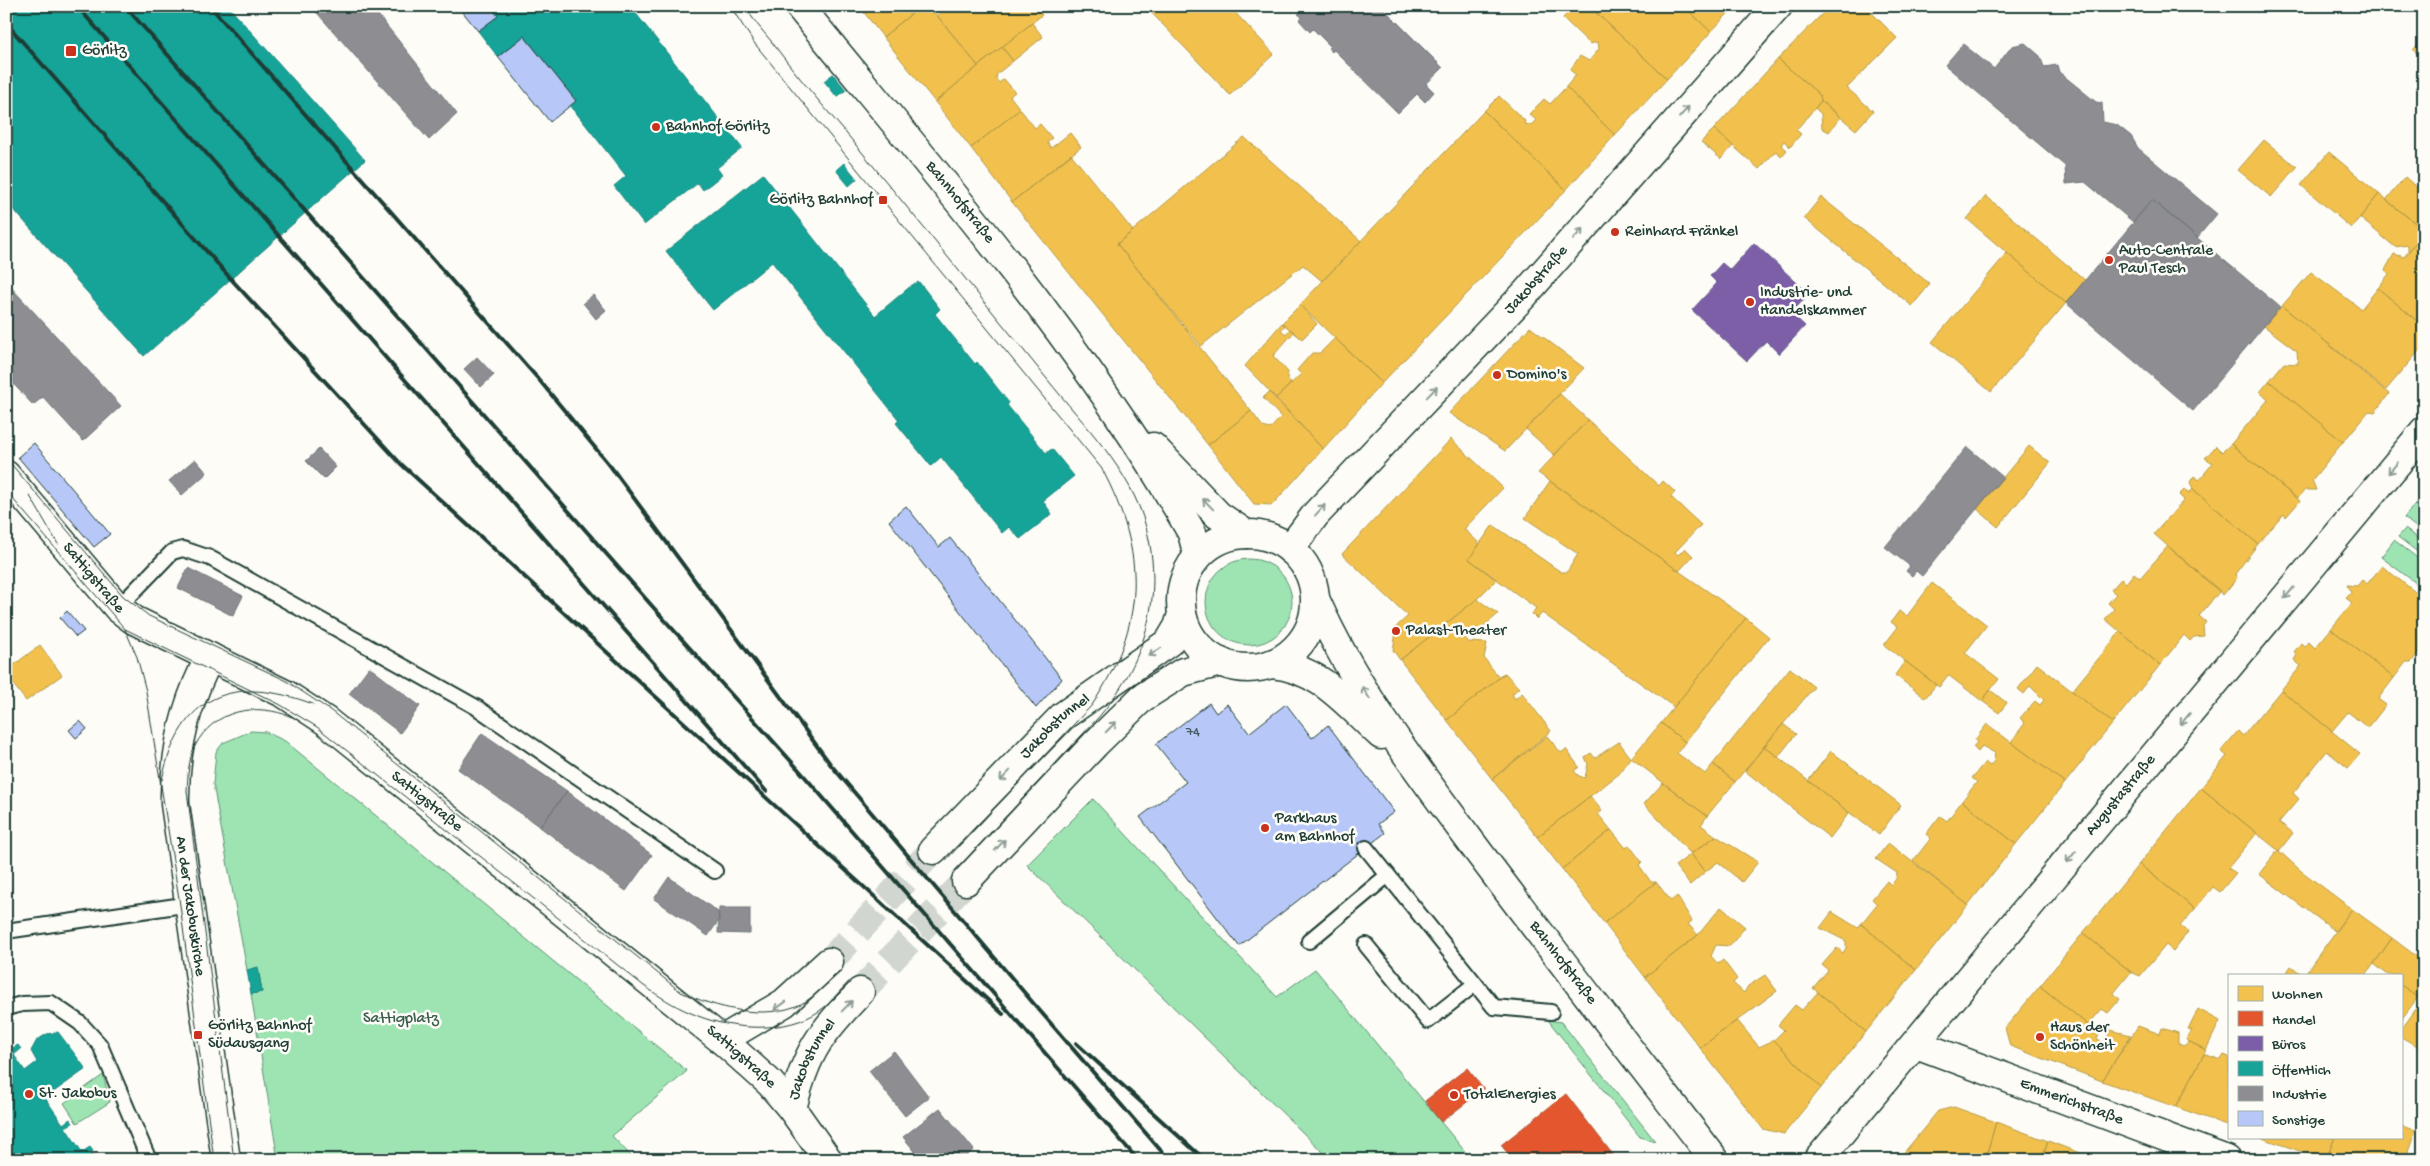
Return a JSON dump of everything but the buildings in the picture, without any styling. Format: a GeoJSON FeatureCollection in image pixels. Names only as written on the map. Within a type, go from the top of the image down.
{"type":"FeatureCollection","features":[{"type":"Feature","properties":{"kind":"street","name":"Bahnhofstraße"},"geometry":{"type":"LineString","coordinates":[[798,6],[1014,271],[1112,404],[1192,533],[1198,556]]}},
{"type":"Feature","properties":{"kind":"street","name":"Jakobstraße"},"geometry":{"type":"LineString","coordinates":[[1290,549],[1316,514],[1525,294],[1778,6]]}},
{"type":"Feature","properties":{"kind":"street","name":"Bahnhofstraße"},"geometry":{"type":"LineString","coordinates":[[1112,404],[1213,510],[1231,526],[1246,534]]}},
{"type":"Feature","properties":{"kind":"street","name":"Augustastraße"},"geometry":{"type":"LineString","coordinates":[[1818,1160],[2424,431]]}},
{"type":"Feature","properties":{"kind":"street","name":"Sattigstraße"},"geometry":{"type":"LineString","coordinates":[[6,475],[118,608],[134,620],[285,694],[326,721],[722,1040],[770,1083],[792,1109],[828,1160]]}},
{"type":"Feature","properties":{"kind":"street","name":"Bahnhofstraße"},"geometry":{"type":"LineString","coordinates":[[1246,534],[1262,535],[1277,540],[1290,549],[1306,567],[1315,589],[1316,601],[1312,621],[1304,639],[1285,658],[1272,664],[1247,668],[1221,662],[1200,648],[1186,626],[1182,614],[1181,598],[1183,583],[1189,569],[1198,556],[1212,545],[1228,537],[1246,534]]}},
{"type":"Feature","properties":{"kind":"street","name":"Bahnhofstraße"},"geometry":{"type":"LineString","coordinates":[[1316,601],[1336,646],[1412,763],[1581,989],[1715,1160]]}},
{"type":"Feature","properties":{"kind":"street","name":"Jakobstunnel"},"geometry":{"type":"LineString","coordinates":[[933,850],[1063,716],[1168,642],[1178,627],[1182,614]]}},
{"type":"Feature","properties":{"kind":"street","name":"An der Jakobuskirche"},"geometry":{"type":"LineString","coordinates":[[210,657],[184,722],[175,783],[175,804],[226,1160]]}},
{"type":"Feature","properties":{"kind":"street"},"geometry":{"type":"LineString","coordinates":[[966,881],[1095,744],[1142,698],[1183,672],[1221,662]]}},
{"type":"Feature","properties":{"kind":"street","name":"Bahnhofstraße"},"geometry":{"type":"LineString","coordinates":[[1272,664],[1297,668],[1328,685],[1412,763]]}},
{"type":"Feature","properties":{"kind":"street"},"geometry":{"type":"LineString","coordinates":[[722,1040],[784,1003],[829,962]]}},
{"type":"Feature","properties":{"kind":"street","name":"Jakobstunnel"},"geometry":{"type":"LineString","coordinates":[[792,1109],[806,1062],[817,1040],[860,992]]}},
{"type":"Feature","properties":{"kind":"street","name":"Emmerichstraße"},"geometry":{"type":"LineString","coordinates":[[1916,1044],[2226,1160]]}},
{"type":"Feature","properties":{"kind":"lane"},"geometry":{"type":"LineString","coordinates":[[118,608],[172,552],[178,549],[210,558],[476,707],[716,871]]}},
{"type":"Feature","properties":{"kind":"lane"},"geometry":{"type":"LineString","coordinates":[[1366,848],[1494,1007],[1551,1012]]}},
{"type":"Feature","properties":{"kind":"lane"},"geometry":{"type":"LineString","coordinates":[[1309,941],[1388,875]]}},
{"type":"Feature","properties":{"kind":"lane"},"geometry":{"type":"LineString","coordinates":[[6,931],[190,904]]}},
{"type":"Feature","properties":{"kind":"lane"},"geometry":{"type":"LineString","coordinates":[[1366,945],[1428,1021],[1475,984]]}},
{"type":"Feature","properties":{"kind":"lane"},"geometry":{"type":"LineString","coordinates":[[6,1008],[22,1004],[50,1003],[80,1023],[100,1045],[149,1160]]}},
{"type":"Feature","properties":{"kind":"green space"},"geometry":{"type":"Polygon","coordinates":[[[2424,492],[2424,533],[2404,518],[2424,492]]]}},
{"type":"Feature","properties":{"kind":"green space"},"geometry":{"type":"Polygon","coordinates":[[[2405,529],[2424,543],[2424,557],[2398,537],[2405,529]]]}},
{"type":"Feature","properties":{"kind":"green space"},"geometry":{"type":"Polygon","coordinates":[[[2394,540],[2424,563],[2424,589],[2381,557],[2394,540]]]}},
{"type":"Feature","properties":{"kind":"green space"},"geometry":{"type":"Polygon","coordinates":[[[1249,559],[1265,562],[1273,566],[1285,578],[1289,586],[1292,602],[1289,618],[1285,626],[1273,638],[1265,642],[1249,645],[1233,642],[1225,638],[1213,626],[1209,618],[1206,602],[1209,586],[1213,578],[1225,566],[1233,562],[1249,559]]]}},
{"type":"Feature","properties":{"kind":"green space","name":"Sattigplatz"},"geometry":{"type":"Polygon","coordinates":[[[251,731],[266,732],[285,741],[687,1071],[612,1136],[635,1160],[278,1160],[251,994],[262,992],[258,968],[247,970],[213,784],[216,752],[223,743],[251,731]]]}},
{"type":"Feature","properties":{"kind":"green space"},"geometry":{"type":"Polygon","coordinates":[[[1093,799],[1277,997],[1315,969],[1472,1160],[1331,1160],[1027,865],[1093,799]]]}},
{"type":"Feature","properties":{"kind":"green space"},"geometry":{"type":"Polygon","coordinates":[[[1548,1020],[1561,1022],[1655,1141],[1640,1137],[1548,1020]]]}},
{"type":"Feature","properties":{"kind":"green space"},"geometry":{"type":"Polygon","coordinates":[[[103,1075],[110,1102],[77,1123],[64,1103],[103,1075]]]}},
{"type":"Feature","properties":{"kind":"tunnel"},"geometry":{"type":"LineString","coordinates":[[829,962],[933,850]]}},
{"type":"Feature","properties":{"kind":"tunnel"},"geometry":{"type":"LineString","coordinates":[[860,992],[966,881]]}},
{"type":"Feature","properties":{"kind":"tram line"},"geometry":{"type":"LineString","coordinates":[[730,6],[755,44],[1102,469],[1117,500],[1127,530],[1133,560],[1134,588],[1131,617],[1123,646],[1110,675],[1092,705],[945,861]]}},
{"type":"Feature","properties":{"kind":"tram line"},"geometry":{"type":"LineString","coordinates":[[745,6],[800,79],[1104,448],[1129,486],[1139,506],[1146,527],[1151,553],[1153,580],[1151,605],[1146,630],[1138,654],[1127,677],[1113,699],[1096,720],[955,871]]}},
{"type":"Feature","properties":{"kind":"tram line"},"geometry":{"type":"LineString","coordinates":[[6,458],[123,596],[149,616],[285,680],[331,711],[681,992],[724,1007],[756,1012],[772,1012],[801,1004],[811,998],[839,971]]}},
{"type":"Feature","properties":{"kind":"tram line"},"geometry":{"type":"LineString","coordinates":[[6,491],[125,629],[137,657],[146,691],[180,905],[214,1160]]}},
{"type":"Feature","properties":{"kind":"tram line"},"geometry":{"type":"LineString","coordinates":[[30,496],[58,544]]}},
{"type":"Feature","properties":{"kind":"tram line"},"geometry":{"type":"LineString","coordinates":[[125,629],[279,704],[317,727],[644,986],[685,1010],[720,1023],[736,1026],[768,1027],[784,1025],[799,1021],[818,1012],[850,983]]}},
{"type":"Feature","properties":{"kind":"tram line"},"geometry":{"type":"LineString","coordinates":[[162,780],[170,751],[182,728],[197,710],[214,699],[235,692],[258,691],[284,695],[313,704]]}},
{"type":"Feature","properties":{"kind":"tram line"},"geometry":{"type":"LineString","coordinates":[[234,1160],[187,791],[189,768],[195,746],[203,734],[213,724],[225,717],[237,712],[250,710],[278,712],[292,717]]}},
{"type":"Feature","properties":{"kind":"railway"},"geometry":{"type":"LineString","coordinates":[[77,6],[766,791]]}},
{"type":"Feature","properties":{"kind":"railway"},"geometry":{"type":"LineString","coordinates":[[125,6],[653,607],[799,770],[1138,1160]]}},
{"type":"Feature","properties":{"kind":"railway"},"geometry":{"type":"LineString","coordinates":[[210,6],[540,381],[611,467],[831,765],[1169,1160]]}},
{"type":"Feature","properties":{"kind":"railway"},"geometry":{"type":"LineString","coordinates":[[6,23],[231,279],[401,464],[1003,1014]]}},
{"type":"Feature","properties":{"kind":"railway"},"geometry":{"type":"LineString","coordinates":[[1076,1043],[1205,1160]]}},
{"type":"Feature","properties":{"kind":"place","name":"Görlitz"},"geometry":{"type":"Point","coordinates":[71,51]}},
{"type":"Feature","properties":{"kind":"place","name":"Bahnhof Görlitz"},"geometry":{"type":"Point","coordinates":[656,127]}},
{"type":"Feature","properties":{"kind":"place","name":"Görlitz Bahnhof"},"geometry":{"type":"Point","coordinates":[883,200]}},
{"type":"Feature","properties":{"kind":"place","name":"Reinhard Fränkel"},"geometry":{"type":"Point","coordinates":[1615,232]}},
{"type":"Feature","properties":{"kind":"place","name":"Auto-Centrale Paul Tesch"},"geometry":{"type":"Point","coordinates":[2109,260]}},
{"type":"Feature","properties":{"kind":"place","name":"Industrie- und Handelskammer"},"geometry":{"type":"Point","coordinates":[1750,302]}},
{"type":"Feature","properties":{"kind":"place","name":"Domino's"},"geometry":{"type":"Point","coordinates":[1497,375]}},
{"type":"Feature","properties":{"kind":"place","name":"Palast-Theater"},"geometry":{"type":"Point","coordinates":[1396,631]}},
{"type":"Feature","properties":{"kind":"place","name":"Parkhaus am Bahnhof"},"geometry":{"type":"Point","coordinates":[1265,828]}},
{"type":"Feature","properties":{"kind":"place","name":"Görlitz Bahnhof Südausgang"},"geometry":{"type":"Point","coordinates":[198,1035]}},
{"type":"Feature","properties":{"kind":"place","name":"Haus der Schönheit"},"geometry":{"type":"Point","coordinates":[2040,1037]}},
{"type":"Feature","properties":{"kind":"place","name":"St. Jakobus"},"geometry":{"type":"Point","coordinates":[29,1094]}},
{"type":"Feature","properties":{"kind":"place","name":"TotalEnergies"},"geometry":{"type":"Point","coordinates":[1454,1095]}}]}
